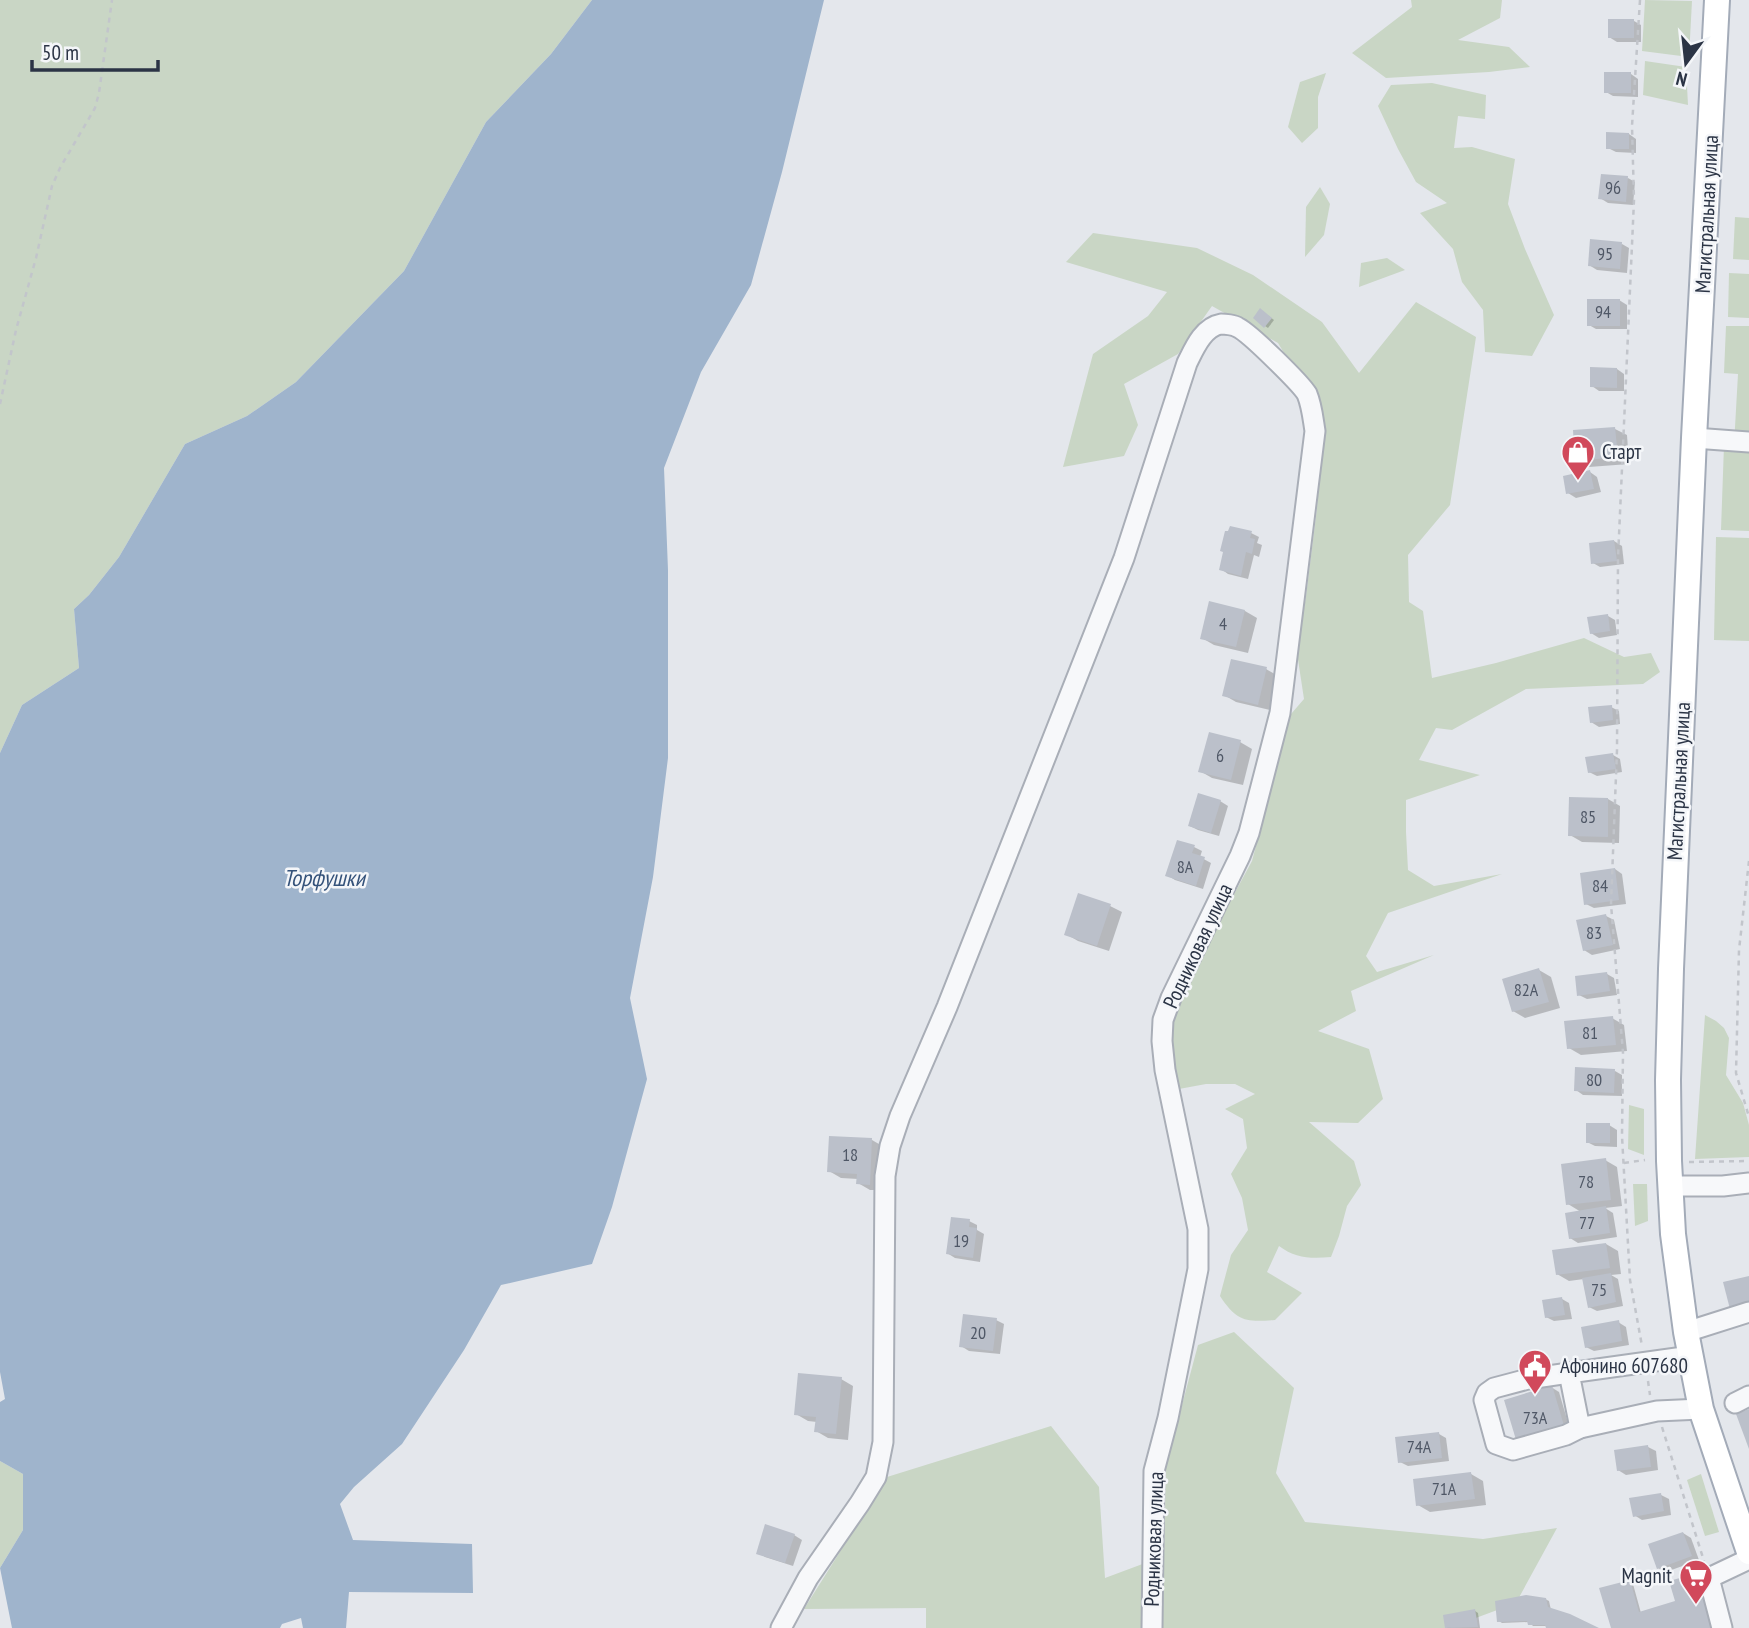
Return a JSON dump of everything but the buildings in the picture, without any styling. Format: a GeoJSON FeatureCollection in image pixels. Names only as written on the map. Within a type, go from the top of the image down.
{"type":"FeatureCollection","features":[{"type":"Feature","properties":{"kind":"main road","name":"Магистральная улица"},"geometry":{"type":"LineString","coordinates":[[1717,0],[1694,438],[1671,969],[1668,1080],[1670,1186],[1673,1234],[1686,1332],[1700,1409],[1749,1552]]}},
{"type":"Feature","properties":{"kind":"street","name":"Родниковая улица"},"geometry":{"type":"LineString","coordinates":[[781,1628],[808,1578],[876,1477],[883,1442],[885,1176],[890,1146],[900,1116],[947,1007],[1124,558],[1186,363],[1197,342],[1209,330],[1222,324],[1236,326],[1250,335],[1305,392],[1311,404],[1315,431],[1280,713],[1249,833],[1163,1020],[1165,1070],[1198,1229],[1198,1269],[1168,1418],[1154,1471],[1152,1628]]}},
{"type":"Feature","properties":{"kind":"street"},"geometry":{"type":"LineString","coordinates":[[1694,438],[1749,442]]}},
{"type":"Feature","properties":{"kind":"street"},"geometry":{"type":"LineString","coordinates":[[1670,1186],[1749,1183]]}},
{"type":"Feature","properties":{"kind":"street"},"geometry":{"type":"LineString","coordinates":[[1686,1332],[1749,1312]]}},
{"type":"Feature","properties":{"kind":"street"},"geometry":{"type":"LineString","coordinates":[[1691,1356],[1528,1379],[1494,1388],[1487,1393],[1485,1400],[1496,1444],[1513,1450],[1566,1435],[1580,1427],[1657,1411],[1700,1409]]}},
{"type":"Feature","properties":{"kind":"street"},"geometry":{"type":"LineString","coordinates":[[1569,1373],[1580,1427]]}},
{"type":"Feature","properties":{"kind":"street"},"geometry":{"type":"LineString","coordinates":[[1722,1628],[1709,1578],[1749,1559]]}},
{"type":"Feature","properties":{"kind":"path"},"geometry":{"type":"LineString","coordinates":[[0,404],[52,186],[95,108],[112,0]]}},
{"type":"Feature","properties":{"kind":"path"},"geometry":{"type":"LineString","coordinates":[[1640,0],[1632,126],[1634,200],[1618,558],[1617,750],[1611,904],[1623,1053],[1622,1136],[1630,1280],[1651,1401],[1657,1411],[1709,1578]]}},
{"type":"Feature","properties":{"kind":"path"},"geometry":{"type":"LineString","coordinates":[[1749,861],[1739,950],[1736,1073],[1749,1117]]}},
{"type":"Feature","properties":{"kind":"path"},"geometry":{"type":"LineString","coordinates":[[1623,1163],[1645,1160]]}},
{"type":"Feature","properties":{"kind":"path"},"geometry":{"type":"LineString","coordinates":[[1689,1162],[1749,1161]]}},
{"type":"Feature","properties":{"kind":"green space"},"geometry":{"type":"Polygon","coordinates":[[[0,0],[592,0],[551,54],[486,122],[404,271],[296,382],[247,416],[185,444],[119,557],[89,595],[74,609],[79,668],[22,705],[0,753],[0,0]]]}},
{"type":"Feature","properties":{"kind":"green space"},"geometry":{"type":"Polygon","coordinates":[[[1411,0],[1502,0],[1500,18],[1458,40],[1509,47],[1530,67],[1386,78],[1352,53],[1412,7],[1411,0]]]}},
{"type":"Feature","properties":{"kind":"green space"},"geometry":{"type":"Polygon","coordinates":[[[1645,0],[1692,1],[1689,57],[1642,51],[1645,0]]]}},
{"type":"Feature","properties":{"kind":"green space"},"geometry":{"type":"Polygon","coordinates":[[[1645,61],[1686,67],[1688,105],[1643,95],[1645,61]]]}},
{"type":"Feature","properties":{"kind":"green space"},"geometry":{"type":"Polygon","coordinates":[[[1326,73],[1318,97],[1318,128],[1302,143],[1288,127],[1300,82],[1326,73]]]}},
{"type":"Feature","properties":{"kind":"green space"},"geometry":{"type":"Polygon","coordinates":[[[1432,83],[1486,95],[1485,119],[1458,116],[1454,148],[1472,147],[1515,159],[1508,204],[1554,315],[1532,356],[1485,352],[1483,310],[1462,282],[1453,249],[1420,213],[1447,203],[1416,182],[1378,106],[1391,85],[1432,83]]]}},
{"type":"Feature","properties":{"kind":"green space"},"geometry":{"type":"Polygon","coordinates":[[[1320,187],[1330,204],[1324,235],[1305,257],[1306,207],[1320,187]]]}},
{"type":"Feature","properties":{"kind":"green space"},"geometry":{"type":"Polygon","coordinates":[[[1735,217],[1749,218],[1749,260],[1733,259],[1735,217]]]}},
{"type":"Feature","properties":{"kind":"green space"},"geometry":{"type":"Polygon","coordinates":[[[1093,233],[1197,248],[1253,275],[1322,322],[1359,373],[1416,302],[1476,337],[1450,505],[1408,555],[1409,602],[1423,611],[1432,678],[1584,638],[1624,657],[1651,653],[1660,672],[1643,684],[1526,689],[1452,730],[1436,728],[1419,760],[1480,775],[1406,800],[1408,870],[1434,886],[1502,874],[1388,913],[1366,956],[1377,972],[1434,955],[1351,991],[1356,1011],[1318,1031],[1369,1049],[1383,1099],[1358,1123],[1309,1122],[1354,1161],[1361,1185],[1347,1206],[1331,1257],[1303,1257],[1279,1246],[1267,1272],[1302,1293],[1275,1320],[1257,1321],[1237,1316],[1220,1296],[1231,1255],[1248,1230],[1242,1198],[1231,1174],[1247,1148],[1243,1119],[1225,1109],[1255,1094],[1235,1084],[1206,1084],[1179,1089],[1169,1036],[1186,983],[1252,861],[1291,714],[1304,699],[1297,653],[1317,508],[1322,416],[1278,343],[1212,306],[1178,354],[1124,384],[1138,425],[1124,456],[1063,467],[1093,354],[1148,316],[1167,292],[1066,262],[1093,233]]]}},
{"type":"Feature","properties":{"kind":"green space"},"geometry":{"type":"Polygon","coordinates":[[[1387,258],[1405,270],[1359,287],[1361,263],[1387,258]]]}},
{"type":"Feature","properties":{"kind":"green space"},"geometry":{"type":"Polygon","coordinates":[[[1729,273],[1749,274],[1749,318],[1728,317],[1729,273]]]}},
{"type":"Feature","properties":{"kind":"green space"},"geometry":{"type":"Polygon","coordinates":[[[1726,326],[1749,326],[1749,531],[1721,530],[1724,445],[1734,445],[1738,374],[1724,373],[1726,326]]]}},
{"type":"Feature","properties":{"kind":"green space"},"geometry":{"type":"Polygon","coordinates":[[[1716,537],[1749,538],[1749,641],[1714,640],[1716,537]]]}},
{"type":"Feature","properties":{"kind":"green space"},"geometry":{"type":"Polygon","coordinates":[[[1705,1015],[1724,1028],[1729,1038],[1726,1075],[1743,1103],[1749,1125],[1749,1157],[1695,1159],[1705,1015]]]}},
{"type":"Feature","properties":{"kind":"green space"},"geometry":{"type":"Polygon","coordinates":[[[1629,1105],[1644,1109],[1644,1155],[1628,1149],[1629,1105]]]}},
{"type":"Feature","properties":{"kind":"green space"},"geometry":{"type":"Polygon","coordinates":[[[1633,1184],[1647,1184],[1648,1221],[1635,1226],[1633,1184]]]}},
{"type":"Feature","properties":{"kind":"green space"},"geometry":{"type":"Polygon","coordinates":[[[1234,1332],[1294,1388],[1276,1473],[1305,1522],[1483,1539],[1557,1528],[1516,1603],[1449,1628],[926,1628],[926,1608],[804,1609],[887,1477],[1051,1426],[1099,1487],[1105,1578],[1164,1556],[1166,1465],[1198,1345],[1234,1332]]]}},
{"type":"Feature","properties":{"kind":"green space"},"geometry":{"type":"Polygon","coordinates":[[[0,1461],[23,1474],[23,1530],[0,1568],[0,1461]]]}},
{"type":"Feature","properties":{"kind":"green space"},"geometry":{"type":"Polygon","coordinates":[[[1701,1474],[1719,1532],[1705,1536],[1687,1480],[1701,1474]]]}},
{"type":"Feature","properties":{"kind":"water","name":"Торфушки"},"geometry":{"type":"Polygon","coordinates":[[[592,0],[824,0],[751,285],[701,372],[664,468],[668,570],[668,758],[653,877],[630,998],[647,1079],[612,1207],[592,1264],[501,1285],[464,1350],[402,1444],[354,1487],[340,1504],[353,1540],[472,1544],[473,1593],[349,1592],[346,1628],[303,1628],[301,1618],[282,1624],[280,1628],[12,1628],[0,1568],[23,1530],[23,1474],[0,1461],[0,1402],[5,1399],[0,1372],[0,753],[22,705],[79,668],[74,609],[89,595],[119,557],[185,444],[247,416],[296,382],[404,271],[486,122],[551,54],[592,0]]]}},
{"type":"Feature","properties":{"kind":"place","name":"Старт"},"geometry":{"type":"Point","coordinates":[1578,482]}},
{"type":"Feature","properties":{"kind":"place","name":"Афонино 607680"},"geometry":{"type":"Point","coordinates":[1535,1396]}},
{"type":"Feature","properties":{"kind":"place","name":"Magnit"},"geometry":{"type":"Point","coordinates":[1696,1606]}}]}
